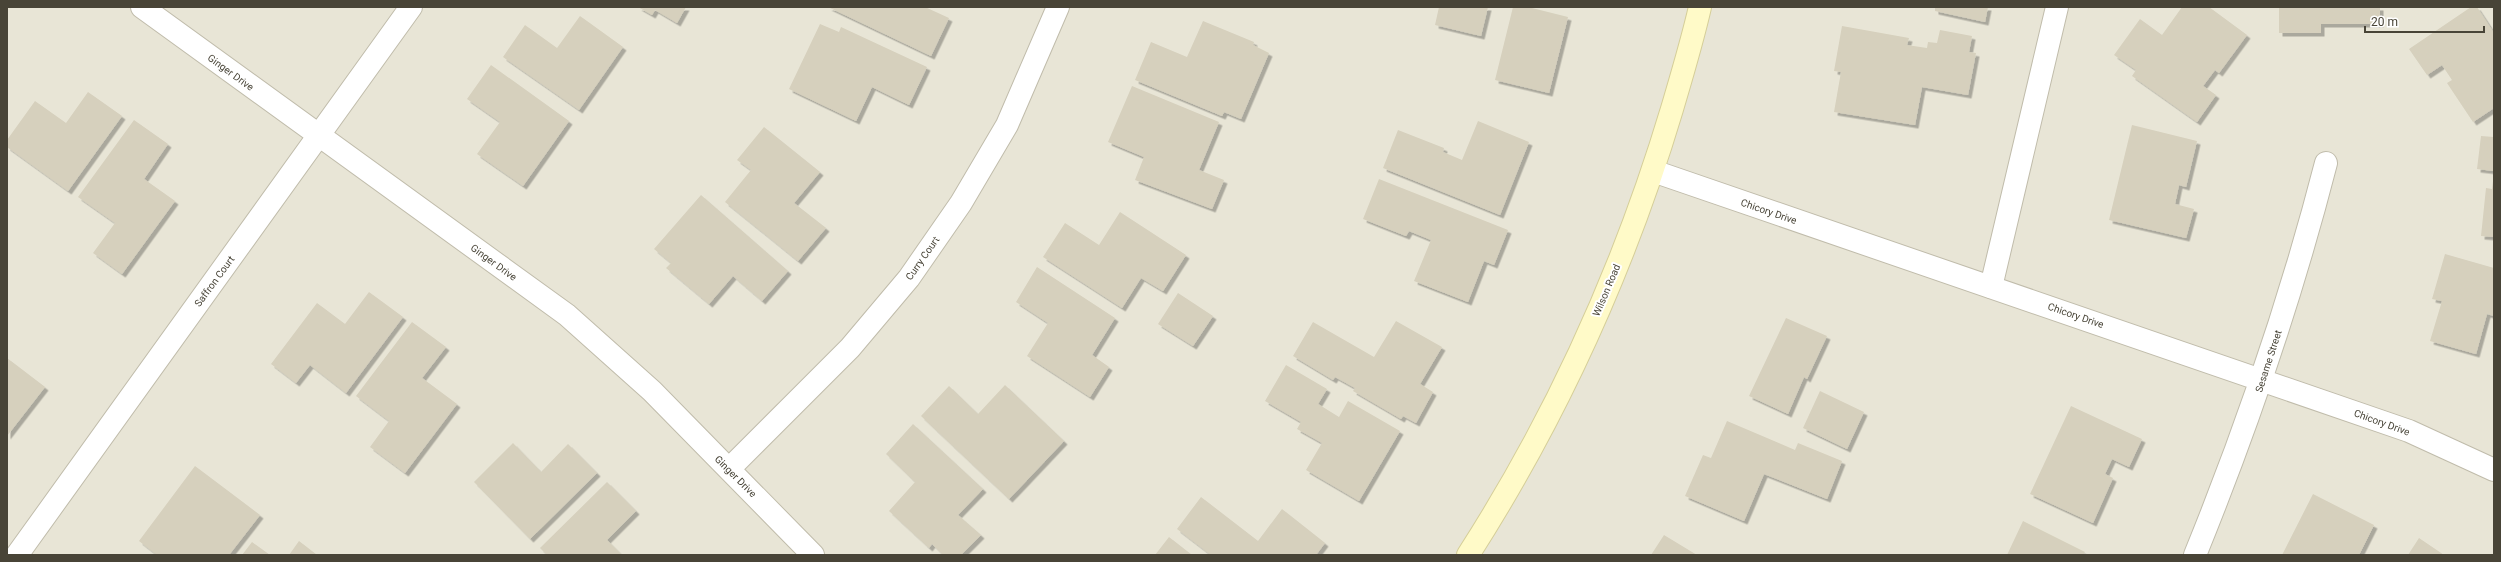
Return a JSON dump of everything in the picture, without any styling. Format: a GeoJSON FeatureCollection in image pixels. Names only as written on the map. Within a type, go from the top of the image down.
{"type":"FeatureCollection","features":[{"type":"Feature","properties":{"kind":"street","name":"Ginger Drive"},"geometry":{"type":"LineString","coordinates":[[142,7],[567,315],[652,391],[813,555]]}},
{"type":"Feature","properties":{"kind":"street","name":"Saffron Court"},"geometry":{"type":"LineString","coordinates":[[17,555],[411,7]]}},
{"type":"Feature","properties":{"kind":"street","name":"Curry Court"},"geometry":{"type":"LineString","coordinates":[[729,469],[850,348],[909,278],[961,203],[1006,125],[1058,7]]}},
{"type":"Feature","properties":{"kind":"street","name":"Wilson Road"},"geometry":{"type":"LineString","coordinates":[[1468,555],[1494,515],[1555,404],[1608,289],[1653,171],[1694,36],[1700,7]]}},
{"type":"Feature","properties":{"kind":"street"},"geometry":{"type":"LineString","coordinates":[[1992,287],[2057,7]]}},
{"type":"Feature","properties":{"kind":"street","name":"Sesame Street"},"geometry":{"type":"LineString","coordinates":[[2195,555],[2263,379],[2305,246],[2326,163]]}},
{"type":"Feature","properties":{"kind":"street","name":"Chicory Drive"},"geometry":{"type":"LineString","coordinates":[[1653,171],[2263,379],[2409,431],[2494,470]]}},
{"type":"Feature","properties":{"kind":"shaded area"},"geometry":{"type":"Polygon","coordinates":[[[7,7],[2494,7],[2494,555],[7,555],[7,7]]]}},
{"type":"Feature","properties":{"kind":"building"},"geometry":{"type":"Polygon","coordinates":[[[638,7],[686,7],[677,23],[655,10],[652,15],[638,7]]]}},
{"type":"Feature","properties":{"kind":"building"},"geometry":{"type":"Polygon","coordinates":[[[828,7],[925,7],[949,18],[931,56],[828,7]]]}},
{"type":"Feature","properties":{"kind":"building"},"geometry":{"type":"Polygon","coordinates":[[[1439,7],[1488,7],[1481,36],[1435,25],[1439,7]]]}},
{"type":"Feature","properties":{"kind":"building"},"geometry":{"type":"Polygon","coordinates":[[[1513,7],[1528,7],[1568,17],[1549,93],[1495,80],[1513,7]]]}},
{"type":"Feature","properties":{"kind":"building"},"geometry":{"type":"Polygon","coordinates":[[[1935,7],[1988,7],[1985,22],[1935,11],[1935,7]]]}},
{"type":"Feature","properties":{"kind":"building"},"geometry":{"type":"Polygon","coordinates":[[[2182,7],[2209,7],[2247,35],[2219,73],[2215,70],[2203,86],[2216,95],[2197,122],[2132,76],[2136,70],[2114,55],[2140,19],[2162,35],[2182,7]]]}},
{"type":"Feature","properties":{"kind":"building"},"geometry":{"type":"Polygon","coordinates":[[[2279,7],[2380,7],[2380,24],[2321,24],[2321,33],[2279,33],[2279,7]]]}},
{"type":"Feature","properties":{"kind":"building"},"geometry":{"type":"Polygon","coordinates":[[[2471,7],[2477,7],[2494,33],[2494,108],[2473,122],[2447,83],[2452,80],[2442,65],[2427,75],[2409,49],[2471,7]]]}},
{"type":"Feature","properties":{"kind":"building"},"geometry":{"type":"Polygon","coordinates":[[[580,16],[623,47],[579,110],[503,57],[525,25],[557,48],[580,16]]]}},
{"type":"Feature","properties":{"kind":"building"},"geometry":{"type":"Polygon","coordinates":[[[1203,21],[1254,42],[1253,45],[1269,53],[1241,119],[1224,112],[1222,116],[1135,80],[1151,42],[1187,57],[1203,21]]]}},
{"type":"Feature","properties":{"kind":"building"},"geometry":{"type":"Polygon","coordinates":[[[820,24],[839,32],[841,27],[927,67],[909,105],[872,87],[856,121],[789,89],[820,24]]]}},
{"type":"Feature","properties":{"kind":"building"},"geometry":{"type":"Polygon","coordinates":[[[1842,26],[1909,38],[1907,45],[1927,48],[1928,42],[1937,43],[1940,30],[1972,36],[1969,52],[1976,53],[1968,95],[1922,87],[1915,125],[1834,112],[1841,72],[1834,71],[1842,26]]]}},
{"type":"Feature","properties":{"kind":"building"},"geometry":{"type":"Polygon","coordinates":[[[491,65],[569,121],[523,186],[477,154],[500,122],[467,99],[491,65]]]}},
{"type":"Feature","properties":{"kind":"building"},"geometry":{"type":"Polygon","coordinates":[[[1132,86],[1219,122],[1199,170],[1224,180],[1212,209],[1135,180],[1144,157],[1108,142],[1132,86]]]}},
{"type":"Feature","properties":{"kind":"building"},"geometry":{"type":"Polygon","coordinates":[[[88,92],[122,116],[68,191],[7,147],[7,140],[35,101],[66,123],[88,92]]]}},
{"type":"Feature","properties":{"kind":"building"},"geometry":{"type":"Polygon","coordinates":[[[134,120],[168,144],[144,179],[175,201],[122,274],[93,253],[115,223],[78,197],[134,120]]]}},
{"type":"Feature","properties":{"kind":"building"},"geometry":{"type":"Polygon","coordinates":[[[1478,121],[1529,142],[1500,215],[1383,168],[1398,130],[1444,148],[1443,152],[1462,160],[1478,121]]]}},
{"type":"Feature","properties":{"kind":"building"},"geometry":{"type":"Polygon","coordinates":[[[2132,125],[2197,141],[2186,187],[2179,185],[2175,204],[2194,209],[2186,238],[2109,220],[2132,125]]]}},
{"type":"Feature","properties":{"kind":"building"},"geometry":{"type":"Polygon","coordinates":[[[764,127],[820,172],[794,203],[826,228],[798,261],[725,202],[751,170],[737,160],[764,127]]]}},
{"type":"Feature","properties":{"kind":"building"},"geometry":{"type":"Polygon","coordinates":[[[2481,136],[2494,137],[2494,171],[2477,169],[2481,136]]]}},
{"type":"Feature","properties":{"kind":"building"},"geometry":{"type":"Polygon","coordinates":[[[1379,179],[1508,230],[1494,265],[1484,261],[1468,302],[1414,281],[1431,240],[1409,231],[1406,236],[1363,219],[1379,179]]]}},
{"type":"Feature","properties":{"kind":"building"},"geometry":{"type":"Polygon","coordinates":[[[2493,181],[2494,237],[2481,236],[2486,188],[2492,189],[2493,181]]]}},
{"type":"Feature","properties":{"kind":"building"},"geometry":{"type":"Polygon","coordinates":[[[701,195],[788,271],[762,301],[733,276],[709,304],[666,268],[671,263],[654,249],[701,195]]]}},
{"type":"Feature","properties":{"kind":"building"},"geometry":{"type":"Polygon","coordinates":[[[1120,212],[1186,255],[1163,291],[1141,278],[1122,308],[1043,257],[1065,223],[1099,245],[1120,212]]]}},
{"type":"Feature","properties":{"kind":"building"},"geometry":{"type":"Polygon","coordinates":[[[2445,254],[2494,268],[2494,316],[2487,314],[2476,354],[2430,341],[2442,301],[2432,299],[2445,254]]]}},
{"type":"Feature","properties":{"kind":"building"},"geometry":{"type":"Polygon","coordinates":[[[1037,267],[1115,318],[1092,355],[1109,367],[1090,397],[1027,356],[1048,323],[1016,302],[1037,267]]]}},
{"type":"Feature","properties":{"kind":"building"},"geometry":{"type":"Polygon","coordinates":[[[369,292],[403,317],[346,393],[310,365],[296,383],[271,364],[317,303],[345,324],[369,292]]]}},
{"type":"Feature","properties":{"kind":"building"},"geometry":{"type":"Polygon","coordinates":[[[1178,293],[1213,316],[1193,346],[1158,324],[1178,293]]]}},
{"type":"Feature","properties":{"kind":"building"},"geometry":{"type":"Polygon","coordinates":[[[1786,318],[1827,336],[1807,379],[1804,377],[1788,414],[1749,396],[1786,318]]]}},
{"type":"Feature","properties":{"kind":"building"},"geometry":{"type":"Polygon","coordinates":[[[1396,321],[1442,347],[1420,384],[1433,392],[1416,423],[1403,416],[1401,419],[1353,391],[1355,388],[1335,377],[1333,380],[1293,356],[1313,322],[1374,357],[1396,321]]]}},
{"type":"Feature","properties":{"kind":"building"},"geometry":{"type":"Polygon","coordinates":[[[412,322],[446,347],[422,378],[457,404],[405,473],[370,447],[389,421],[356,396],[412,322]]]}},
{"type":"Feature","properties":{"kind":"building"},"geometry":{"type":"Polygon","coordinates":[[[7,358],[45,387],[7,436],[7,358]]]}},
{"type":"Feature","properties":{"kind":"building"},"geometry":{"type":"Polygon","coordinates":[[[1286,365],[1327,389],[1318,404],[1339,417],[1348,401],[1400,431],[1359,501],[1306,470],[1322,443],[1297,429],[1301,422],[1265,401],[1286,365]]]}},
{"type":"Feature","properties":{"kind":"building"},"geometry":{"type":"Polygon","coordinates":[[[1005,385],[1064,441],[1009,499],[921,416],[949,386],[978,414],[1005,385]]]}},
{"type":"Feature","properties":{"kind":"building"},"geometry":{"type":"Polygon","coordinates":[[[1820,391],[1864,412],[1847,449],[1803,428],[1820,391]]]}},
{"type":"Feature","properties":{"kind":"building"},"geometry":{"type":"Polygon","coordinates":[[[2071,406],[2142,439],[2129,467],[2112,459],[2105,474],[2113,478],[2093,523],[2030,494],[2071,406]]]}},
{"type":"Feature","properties":{"kind":"building"},"geometry":{"type":"Polygon","coordinates":[[[1727,421],[1795,450],[1798,443],[1842,461],[1827,499],[1764,474],[1744,521],[1685,496],[1703,455],[1711,458],[1727,421]]]}},
{"type":"Feature","properties":{"kind":"building"},"geometry":{"type":"Polygon","coordinates":[[[913,424],[983,489],[958,515],[981,535],[961,555],[943,555],[932,544],[929,548],[889,511],[915,482],[886,454],[913,424]]]}},
{"type":"Feature","properties":{"kind":"building"},"geometry":{"type":"Polygon","coordinates":[[[513,443],[541,472],[568,444],[597,473],[530,539],[474,482],[513,443]]]}},
{"type":"Feature","properties":{"kind":"building"},"geometry":{"type":"Polygon","coordinates":[[[195,466],[260,515],[229,555],[157,555],[139,541],[195,466]]]}},
{"type":"Feature","properties":{"kind":"building"},"geometry":{"type":"Polygon","coordinates":[[[607,482],[636,511],[607,540],[622,555],[547,555],[540,548],[607,482]]]}},
{"type":"Feature","properties":{"kind":"building"},"geometry":{"type":"Polygon","coordinates":[[[2313,494],[2374,525],[2359,555],[2282,555],[2313,494]]]}},
{"type":"Feature","properties":{"kind":"building"},"geometry":{"type":"Polygon","coordinates":[[[1201,497],[1258,541],[1282,509],[1325,543],[1316,555],[1211,555],[1177,529],[1201,497]]]}},
{"type":"Feature","properties":{"kind":"building"},"geometry":{"type":"Polygon","coordinates":[[[2023,521],[2085,552],[2083,555],[2007,555],[2023,521]]]}},
{"type":"Feature","properties":{"kind":"building"},"geometry":{"type":"Polygon","coordinates":[[[1664,535],[1697,555],[1651,555],[1664,535]]]}},
{"type":"Feature","properties":{"kind":"building"},"geometry":{"type":"Polygon","coordinates":[[[1169,537],[1192,555],[1155,555],[1169,537]]]}},
{"type":"Feature","properties":{"kind":"building"},"geometry":{"type":"Polygon","coordinates":[[[2419,538],[2444,555],[2408,555],[2419,538]]]}},
{"type":"Feature","properties":{"kind":"building"},"geometry":{"type":"Polygon","coordinates":[[[299,541],[317,555],[289,555],[299,541]]]}},
{"type":"Feature","properties":{"kind":"building"},"geometry":{"type":"Polygon","coordinates":[[[252,542],[270,555],[242,555],[252,542]]]}}]}
